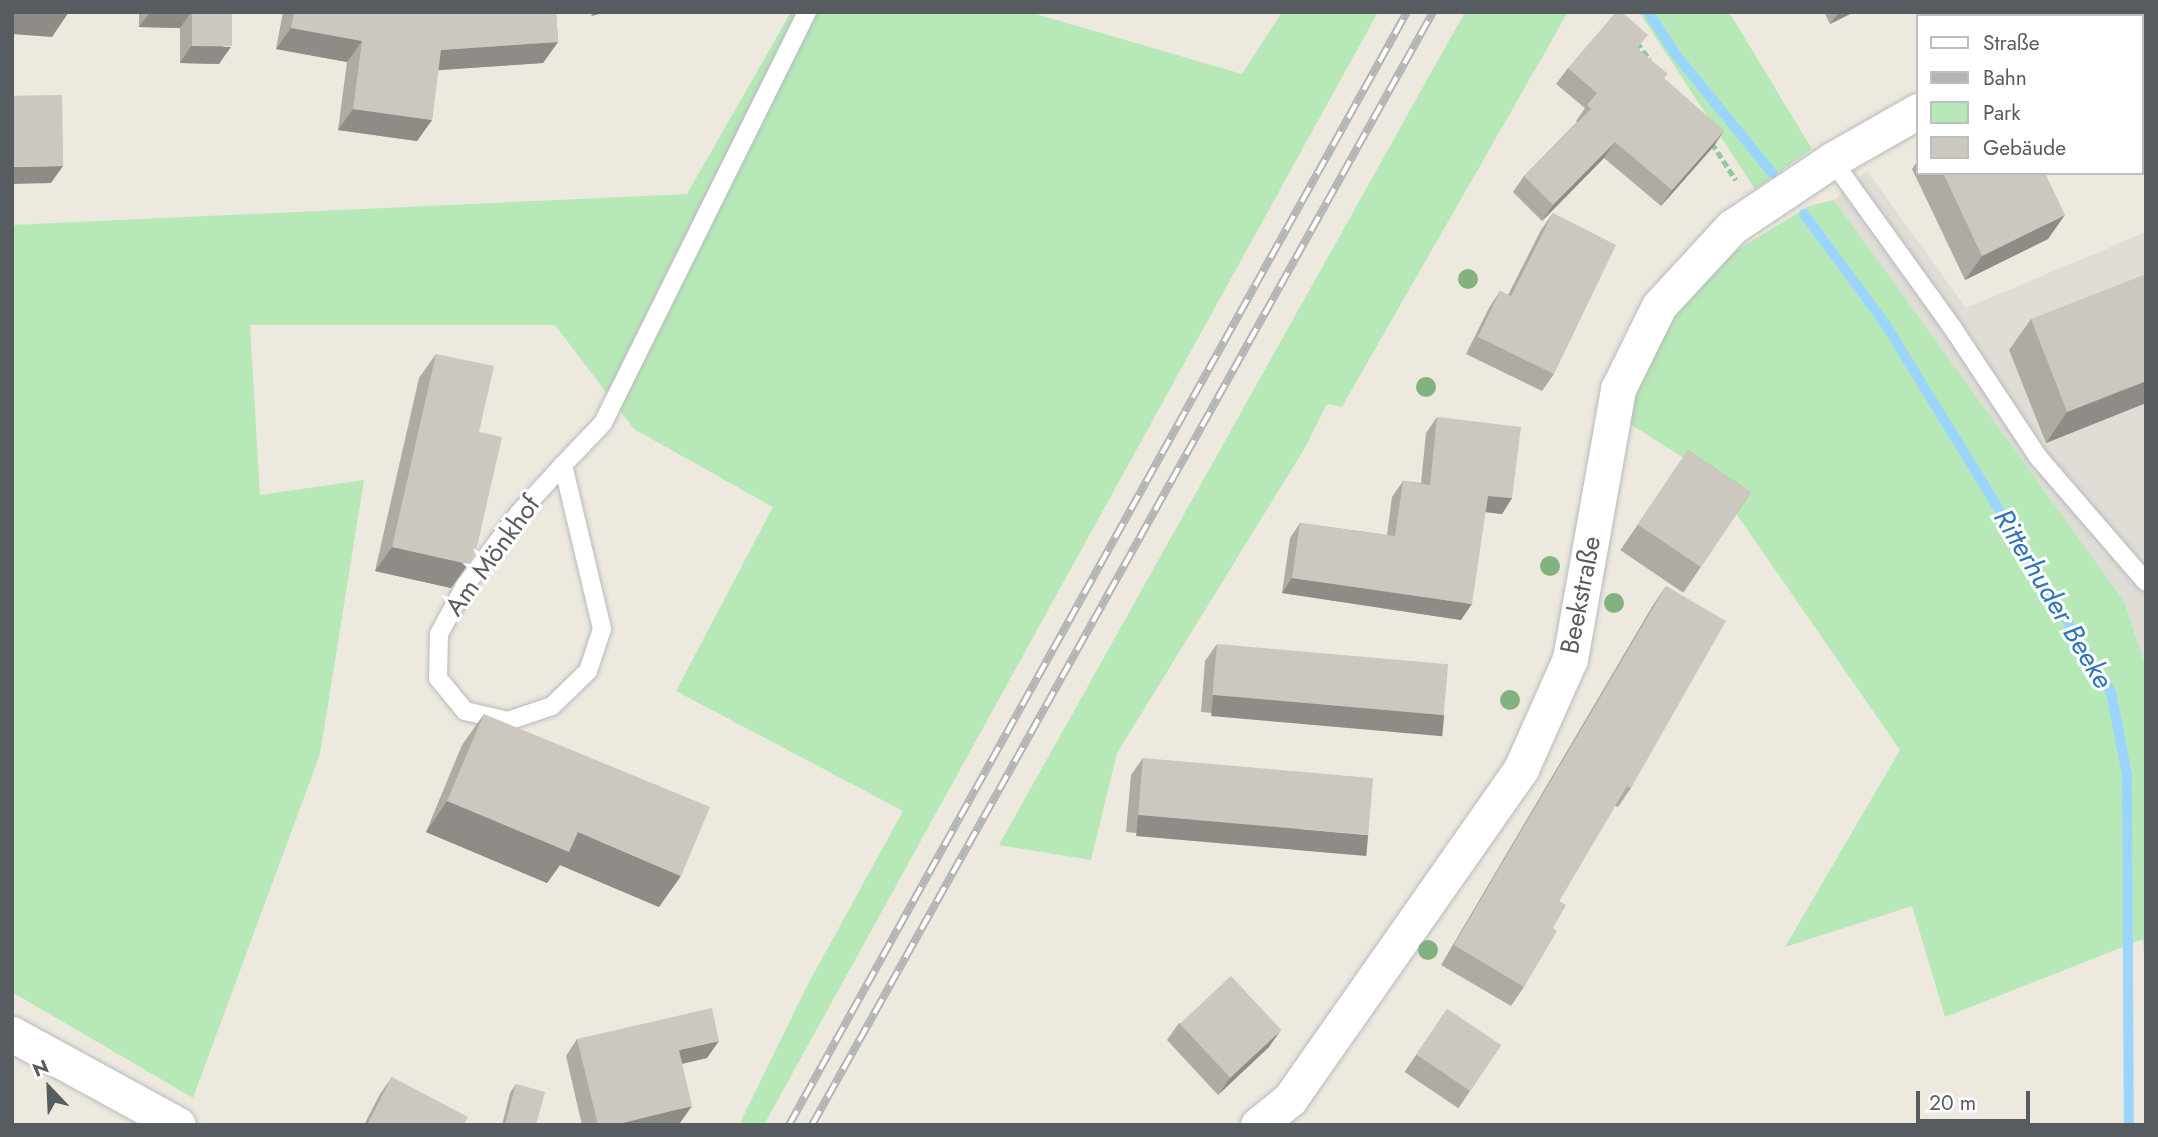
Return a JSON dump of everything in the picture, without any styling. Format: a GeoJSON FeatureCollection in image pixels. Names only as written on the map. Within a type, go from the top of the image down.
{"type":"FeatureCollection","features":[{"type":"Feature","properties":{"kind":"street","name":"Beekstraße"},"geometry":{"type":"LineString","coordinates":[[1258,1125],[1290,1099],[1521,769],[1570,659],[1619,389],[1659,306],[1732,227],[1832,160],[1916,112]]}},
{"type":"Feature","properties":{"kind":"street"},"geometry":{"type":"LineString","coordinates":[[12,1034],[178,1125]]}},
{"type":"Feature","properties":{"kind":"lane","name":"Am Mönkhof"},"geometry":{"type":"LineString","coordinates":[[563,465],[602,629],[588,671],[552,706],[508,721],[465,711],[438,678],[439,634],[480,565],[519,513],[563,465],[603,423],[807,12]]}},
{"type":"Feature","properties":{"kind":"lane"},"geometry":{"type":"LineString","coordinates":[[1832,160],[1952,327],[2038,457],[2146,582]]}},
{"type":"Feature","properties":{"kind":"path"},"geometry":{"type":"LineString","coordinates":[[1632,36],[1657,69]]}},
{"type":"Feature","properties":{"kind":"path"},"geometry":{"type":"LineString","coordinates":[[1706,135],[1756,212]]}},
{"type":"Feature","properties":{"kind":"shaded area"},"geometry":{"type":"Polygon","coordinates":[[[1867,171],[1966,308],[2146,232],[2146,668],[2124,601],[1834,200],[1867,171]]]}},
{"type":"Feature","properties":{"kind":"green space"},"geometry":{"type":"Polygon","coordinates":[[[791,12],[1029,12],[1242,74],[1282,12],[1378,12],[764,1125],[739,1125],[807,986],[903,811],[676,691],[773,507],[634,429],[555,325],[250,325],[260,495],[364,480],[320,754],[193,1098],[12,992],[12,225],[687,194],[791,12]]]}},
{"type":"Feature","properties":{"kind":"green space"},"geometry":{"type":"Polygon","coordinates":[[[1465,12],[1568,12],[1342,407],[1327,404],[1306,446],[1117,753],[1091,860],[999,845],[1465,12]]]}},
{"type":"Feature","properties":{"kind":"green space"},"geometry":{"type":"Polygon","coordinates":[[[1639,12],[1729,12],[1812,149],[1755,189],[1639,12]]]}},
{"type":"Feature","properties":{"kind":"green space"},"geometry":{"type":"Polygon","coordinates":[[[1834,200],[2124,601],[2146,668],[2146,986],[2143,939],[1945,1017],[1912,906],[1785,947],[1900,750],[1708,473],[1627,422],[1646,359],[1688,293],[1739,249],[1809,206],[1834,200]]]}},
{"type":"Feature","properties":{"kind":"building"},"geometry":{"type":"Polygon","coordinates":[[[192,12],[232,12],[232,46],[192,46],[192,12]]]}},
{"type":"Feature","properties":{"kind":"building"},"geometry":{"type":"Polygon","coordinates":[[[294,12],[556,12],[558,42],[441,50],[432,120],[353,109],[362,41],[291,28],[294,12]]]}},
{"type":"Feature","properties":{"kind":"building"},"geometry":{"type":"Polygon","coordinates":[[[1616,12],[1622,12],[1648,35],[1637,48],[1668,74],[1664,78],[1724,131],[1672,190],[1615,142],[1553,205],[1524,176],[1591,109],[1587,105],[1597,93],[1568,68],[1616,12]]]}},
{"type":"Feature","properties":{"kind":"building"},"geometry":{"type":"Polygon","coordinates":[[[62,95],[63,166],[13,167],[12,96],[62,95]]]}},
{"type":"Feature","properties":{"kind":"building"},"geometry":{"type":"Polygon","coordinates":[[[1944,175],[2046,175],[2065,215],[1982,256],[1944,175]]]}},
{"type":"Feature","properties":{"kind":"building"},"geometry":{"type":"Polygon","coordinates":[[[1553,213],[1616,245],[1554,374],[1478,337],[1500,291],[1511,296],[1553,213]]]}},
{"type":"Feature","properties":{"kind":"building"},"geometry":{"type":"Polygon","coordinates":[[[2146,274],[2146,381],[2067,412],[2031,319],[2146,274]]]}},
{"type":"Feature","properties":{"kind":"building"},"geometry":{"type":"Polygon","coordinates":[[[436,354],[494,366],[479,432],[502,437],[476,551],[468,564],[392,547],[436,354]]]}},
{"type":"Feature","properties":{"kind":"building"},"geometry":{"type":"Polygon","coordinates":[[[1437,417],[1521,427],[1512,498],[1488,496],[1472,604],[1292,578],[1300,523],[1395,536],[1403,481],[1430,485],[1437,417]]]}},
{"type":"Feature","properties":{"kind":"building"},"geometry":{"type":"Polygon","coordinates":[[[1688,450],[1751,492],[1701,567],[1638,525],[1688,450]]]}},
{"type":"Feature","properties":{"kind":"building"},"geometry":{"type":"Polygon","coordinates":[[[1666,586],[1726,621],[1631,788],[1627,786],[1559,901],[1566,905],[1553,928],[1557,931],[1524,987],[1454,945],[1666,586]]]}},
{"type":"Feature","properties":{"kind":"building"},"geometry":{"type":"Polygon","coordinates":[[[1217,644],[1448,664],[1444,715],[1213,695],[1217,644]]]}},
{"type":"Feature","properties":{"kind":"building"},"geometry":{"type":"Polygon","coordinates":[[[484,714],[710,807],[681,876],[578,832],[569,852],[447,801],[484,714]]]}},
{"type":"Feature","properties":{"kind":"building"},"geometry":{"type":"Polygon","coordinates":[[[1143,758],[1373,778],[1368,835],[1138,815],[1143,758]]]}},
{"type":"Feature","properties":{"kind":"building"},"geometry":{"type":"Polygon","coordinates":[[[1231,976],[1281,1030],[1230,1078],[1180,1024],[1231,976]]]}},
{"type":"Feature","properties":{"kind":"building"},"geometry":{"type":"Polygon","coordinates":[[[712,1008],[719,1041],[679,1050],[692,1106],[614,1125],[598,1125],[577,1039],[712,1008]]]}},
{"type":"Feature","properties":{"kind":"building"},"geometry":{"type":"Polygon","coordinates":[[[1447,1009],[1501,1045],[1470,1091],[1416,1055],[1447,1009]]]}},
{"type":"Feature","properties":{"kind":"building"},"geometry":{"type":"Polygon","coordinates":[[[392,1077],[468,1117],[464,1125],[367,1125],[392,1077]]]}},
{"type":"Feature","properties":{"kind":"building"},"geometry":{"type":"Polygon","coordinates":[[[516,1084],[545,1092],[536,1125],[505,1125],[516,1084]]]}},
{"type":"Feature","properties":{"kind":"waterway","name":"Ritterhuder Beeke"},"geometry":{"type":"LineString","coordinates":[[1648,12],[1677,56],[1772,173]]}},
{"type":"Feature","properties":{"kind":"waterway","name":"Ritterhuder Beeke"},"geometry":{"type":"LineString","coordinates":[[1804,214],[1886,325],[2111,692],[2127,775],[2129,1125]]}},
{"type":"Feature","properties":{"kind":"railway"},"geometry":{"type":"LineString","coordinates":[[789,1125],[1407,12]]}},
{"type":"Feature","properties":{"kind":"railway"},"geometry":{"type":"LineString","coordinates":[[812,1125],[1433,12]]}}]}
